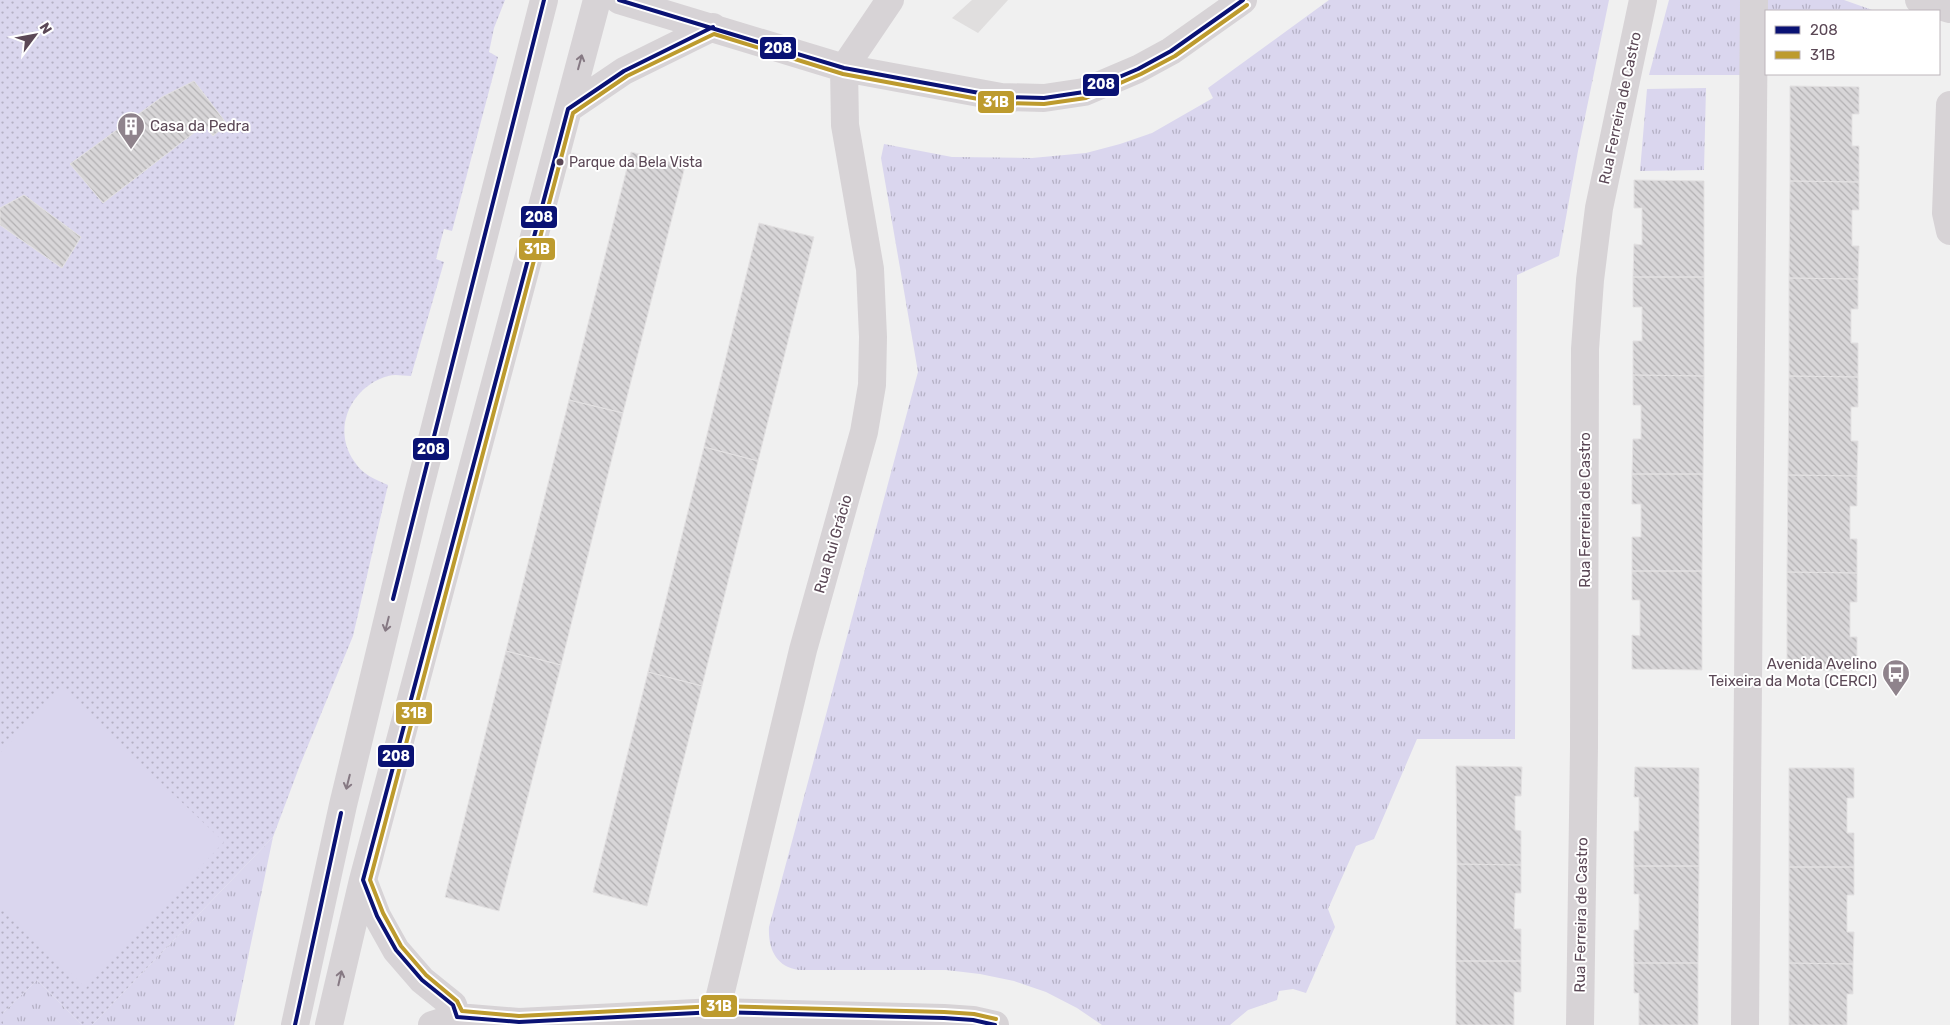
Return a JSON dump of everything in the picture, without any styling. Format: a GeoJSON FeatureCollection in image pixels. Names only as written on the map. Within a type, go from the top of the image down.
{"type":"FeatureCollection","features":[{"type":"Feature","properties":{"kind":"street"},"geometry":{"type":"LineString","coordinates":[[295,1025],[342,805],[417,498],[544,0]]}},
{"type":"Feature","properties":{"kind":"street"},"geometry":{"type":"LineString","coordinates":[[329,1025],[363,880],[597,0]]}},
{"type":"Feature","properties":{"kind":"street"},"geometry":{"type":"LineString","coordinates":[[619,0],[844,68],[1001,97],[1044,98],[1084,92],[1138,69],[1171,51],[1243,0]]}},
{"type":"Feature","properties":{"kind":"street"},"geometry":{"type":"LineString","coordinates":[[692,0],[713,27]]}},
{"type":"Feature","properties":{"kind":"street"},"geometry":{"type":"LineString","coordinates":[[844,68],[890,0]]}},
{"type":"Feature","properties":{"kind":"street","name":"Rua Ferreira de Castro"},"geometry":{"type":"LineString","coordinates":[[1580,1025],[1584,747],[1585,349],[1590,280],[1599,208],[1643,0]]}},
{"type":"Feature","properties":{"kind":"street"},"geometry":{"type":"LineString","coordinates":[[1745,1025],[1754,0]]}},
{"type":"Feature","properties":{"kind":"street"},"geometry":{"type":"LineString","coordinates":[[1919,0],[1950,8]]}},
{"type":"Feature","properties":{"kind":"street"},"geometry":{"type":"LineString","coordinates":[[568,109],[624,70],[713,27]]}},
{"type":"Feature","properties":{"kind":"street","name":"Rua Rui Grácio"},"geometry":{"type":"LineString","coordinates":[[716,1012],[803,650],[864,432],[872,384],[873,337],[870,269],[845,125],[844,68]]}},
{"type":"Feature","properties":{"kind":"street"},"geometry":{"type":"LineString","coordinates":[[1950,105],[1946,213],[1950,231]]}},
{"type":"Feature","properties":{"kind":"street"},"geometry":{"type":"LineString","coordinates":[[363,880],[376,916],[396,950],[422,980],[452,1005],[444,1021],[519,1022],[716,1012],[944,1018],[973,1020],[995,1025]]}},
{"type":"Feature","properties":{"kind":"shaded area"},"geometry":{"type":"Polygon","coordinates":[[[972,0],[1008,0],[978,33],[952,18],[972,0]]]}},
{"type":"Feature","properties":{"kind":"green space"},"geometry":{"type":"Polygon","coordinates":[[[0,0],[505,0],[494,28],[489,52],[498,57],[452,231],[444,229],[436,259],[444,262],[411,376],[388,376],[375,381],[355,399],[345,422],[347,448],[357,466],[373,478],[388,485],[353,636],[300,765],[273,837],[92,1025],[82,1025],[37,980],[3,1013],[3,1025],[0,1025],[0,0]]]}},
{"type":"Feature","properties":{"kind":"green space"},"geometry":{"type":"Polygon","coordinates":[[[1329,0],[1609,0],[1559,256],[1517,275],[1515,739],[1417,739],[1374,839],[1356,846],[1328,909],[1335,927],[1306,993],[1293,989],[1279,991],[1277,1000],[1248,1010],[1230,1025],[1102,1025],[1077,1008],[1046,992],[1014,981],[980,974],[946,970],[799,970],[784,965],[775,956],[772,949],[769,927],[918,372],[881,158],[884,144],[952,157],[1032,158],[1086,153],[1120,144],[1152,133],[1213,98],[1208,88],[1329,0]]]}},
{"type":"Feature","properties":{"kind":"green space"},"geometry":{"type":"Polygon","coordinates":[[[1669,0],[1741,0],[1744,75],[1649,75],[1669,0]]]}},
{"type":"Feature","properties":{"kind":"green space"},"geometry":{"type":"Polygon","coordinates":[[[1764,0],[1844,0],[1872,10],[1765,10],[1765,74],[1764,0]]]}},
{"type":"Feature","properties":{"kind":"green space"},"geometry":{"type":"Polygon","coordinates":[[[1706,88],[1704,170],[1640,171],[1647,89],[1706,88]]]}},
{"type":"Feature","properties":{"kind":"green space"},"geometry":{"type":"Polygon","coordinates":[[[61,688],[224,842],[86,988],[0,907],[0,753],[61,688]]]}},
{"type":"Feature","properties":{"kind":"green space"},"geometry":{"type":"Polygon","coordinates":[[[273,837],[234,1025],[92,1025],[273,837]]]}},
{"type":"Feature","properties":{"kind":"green space"},"geometry":{"type":"Polygon","coordinates":[[[37,980],[82,1025],[3,1025],[3,1013],[37,980]]]}},
{"type":"Feature","properties":{"kind":"building","name":"Casa da Pedra"},"geometry":{"type":"Polygon","coordinates":[[[194,81],[227,124],[213,136],[204,125],[103,203],[70,164],[162,97],[194,81]]]}},
{"type":"Feature","properties":{"kind":"building"},"geometry":{"type":"Polygon","coordinates":[[[1790,86],[1859,87],[1859,114],[1852,114],[1852,146],[1859,146],[1859,182],[1790,181],[1790,86]]]}},
{"type":"Feature","properties":{"kind":"building"},"geometry":{"type":"Polygon","coordinates":[[[631,152],[685,166],[623,413],[569,400],[631,152]]]}},
{"type":"Feature","properties":{"kind":"building"},"geometry":{"type":"Polygon","coordinates":[[[1634,180],[1704,181],[1704,277],[1633,277],[1634,244],[1642,245],[1642,208],[1634,208],[1634,180]]]}},
{"type":"Feature","properties":{"kind":"building"},"geometry":{"type":"Polygon","coordinates":[[[1790,181],[1859,182],[1859,210],[1852,210],[1852,246],[1859,246],[1858,279],[1789,278],[1790,181]]]}},
{"type":"Feature","properties":{"kind":"building"},"geometry":{"type":"Polygon","coordinates":[[[24,195],[81,237],[62,268],[0,225],[0,208],[24,195]]]}},
{"type":"Feature","properties":{"kind":"building"},"geometry":{"type":"Polygon","coordinates":[[[759,223],[814,237],[758,461],[704,447],[759,223]]]}},
{"type":"Feature","properties":{"kind":"building"},"geometry":{"type":"Polygon","coordinates":[[[1633,277],[1704,277],[1704,376],[1633,375],[1633,341],[1642,341],[1642,307],[1633,307],[1633,277]]]}},
{"type":"Feature","properties":{"kind":"building"},"geometry":{"type":"Polygon","coordinates":[[[1789,278],[1858,279],[1858,309],[1851,309],[1851,343],[1858,343],[1858,377],[1789,376],[1789,278]]]}},
{"type":"Feature","properties":{"kind":"building"},"geometry":{"type":"Polygon","coordinates":[[[1633,375],[1704,376],[1703,474],[1632,474],[1633,439],[1641,439],[1641,405],[1633,405],[1633,375]]]}},
{"type":"Feature","properties":{"kind":"building"},"geometry":{"type":"Polygon","coordinates":[[[1789,376],[1858,377],[1858,407],[1851,407],[1851,441],[1858,441],[1857,476],[1788,475],[1789,376]]]}},
{"type":"Feature","properties":{"kind":"building"},"geometry":{"type":"Polygon","coordinates":[[[569,400],[623,413],[561,665],[506,651],[569,400]]]}},
{"type":"Feature","properties":{"kind":"building"},"geometry":{"type":"Polygon","coordinates":[[[704,447],[758,461],[702,686],[648,672],[704,447]]]}},
{"type":"Feature","properties":{"kind":"building"},"geometry":{"type":"Polygon","coordinates":[[[1632,474],[1703,474],[1702,571],[1632,571],[1632,537],[1641,537],[1641,504],[1632,504],[1632,474]]]}},
{"type":"Feature","properties":{"kind":"building"},"geometry":{"type":"Polygon","coordinates":[[[1788,475],[1857,476],[1857,506],[1850,506],[1850,539],[1857,539],[1857,573],[1787,572],[1788,475]]]}},
{"type":"Feature","properties":{"kind":"building"},"geometry":{"type":"Polygon","coordinates":[[[1632,571],[1702,571],[1702,670],[1632,669],[1632,635],[1640,636],[1640,600],[1632,600],[1632,571]]]}},
{"type":"Feature","properties":{"kind":"building"},"geometry":{"type":"Polygon","coordinates":[[[1787,572],[1857,573],[1857,602],[1850,602],[1850,637],[1857,637],[1857,671],[1787,670],[1787,572]]]}},
{"type":"Feature","properties":{"kind":"building"},"geometry":{"type":"Polygon","coordinates":[[[506,651],[561,665],[499,911],[445,897],[506,651]]]}},
{"type":"Feature","properties":{"kind":"building"},"geometry":{"type":"Polygon","coordinates":[[[648,672],[702,686],[647,906],[593,892],[648,672]]]}},
{"type":"Feature","properties":{"kind":"building"},"geometry":{"type":"Polygon","coordinates":[[[1456,766],[1522,767],[1521,796],[1515,796],[1515,830],[1521,831],[1521,865],[1457,864],[1456,766]]]}},
{"type":"Feature","properties":{"kind":"building"},"geometry":{"type":"Polygon","coordinates":[[[1635,767],[1699,768],[1699,866],[1634,866],[1634,831],[1639,831],[1639,797],[1634,797],[1635,767]]]}},
{"type":"Feature","properties":{"kind":"building"},"geometry":{"type":"Polygon","coordinates":[[[1789,768],[1854,768],[1854,798],[1847,798],[1847,833],[1854,833],[1854,867],[1789,867],[1789,768]]]}},
{"type":"Feature","properties":{"kind":"building"},"geometry":{"type":"Polygon","coordinates":[[[1457,864],[1521,865],[1521,893],[1515,893],[1514,929],[1521,929],[1521,961],[1456,961],[1457,864]]]}},
{"type":"Feature","properties":{"kind":"building"},"geometry":{"type":"Polygon","coordinates":[[[1634,866],[1699,866],[1698,963],[1634,963],[1634,930],[1639,930],[1639,894],[1634,894],[1634,866]]]}},
{"type":"Feature","properties":{"kind":"building"},"geometry":{"type":"Polygon","coordinates":[[[1789,867],[1854,867],[1854,895],[1847,895],[1847,932],[1854,932],[1853,964],[1789,963],[1789,867]]]}},
{"type":"Feature","properties":{"kind":"building"},"geometry":{"type":"Polygon","coordinates":[[[1456,961],[1521,961],[1521,992],[1514,992],[1514,1025],[1456,1025],[1456,961]]]}},
{"type":"Feature","properties":{"kind":"building"},"geometry":{"type":"Polygon","coordinates":[[[1634,963],[1698,963],[1698,1025],[1639,1025],[1639,993],[1634,993],[1634,963]]]}},
{"type":"Feature","properties":{"kind":"building"},"geometry":{"type":"Polygon","coordinates":[[[1789,963],[1853,964],[1853,994],[1847,994],[1847,1025],[1789,1025],[1789,963]]]}},
{"type":"Feature","properties":{"kind":"transit line","name":"208"},"geometry":{"type":"LineString","coordinates":[[393,599],[544,0]]}},
{"type":"Feature","properties":{"kind":"transit line","name":"208"},"geometry":{"type":"LineString","coordinates":[[619,0],[844,68],[1001,97],[1044,98],[1084,92],[1138,69],[1171,51],[1243,0]]}},
{"type":"Feature","properties":{"kind":"transit line","name":"31B"},"geometry":{"type":"LineString","coordinates":[[996,1019],[974,1014],[944,1012],[716,1006],[519,1016],[462,1011],[457,1001],[426,975],[401,946],[383,913],[370,880],[573,113],[627,76],[714,34],[843,74],[1000,103],[1044,104],[1086,98],[1141,74],[1175,56],[1247,5]]}},
{"type":"Feature","properties":{"kind":"transit line","name":"208"},"geometry":{"type":"LineString","coordinates":[[713,27],[624,71],[568,109],[363,880],[377,916],[396,950],[422,980],[453,1005],[457,1017],[519,1022],[716,1012],[944,1018],[973,1020],[995,1025]]}},
{"type":"Feature","properties":{"kind":"transit line","name":"208"},"geometry":{"type":"LineString","coordinates":[[295,1025],[341,813]]}},
{"type":"Feature","properties":{"kind":"place","name":"Casa da Pedra"},"geometry":{"type":"Point","coordinates":[131,150]}},
{"type":"Feature","properties":{"kind":"place","name":"Parque da Bela Vista"},"geometry":{"type":"Point","coordinates":[560,162]}},
{"type":"Feature","properties":{"kind":"place","name":"Avenida Avelino Teixeira da Mota (CERCI)"},"geometry":{"type":"Point","coordinates":[1896,697]}}]}
